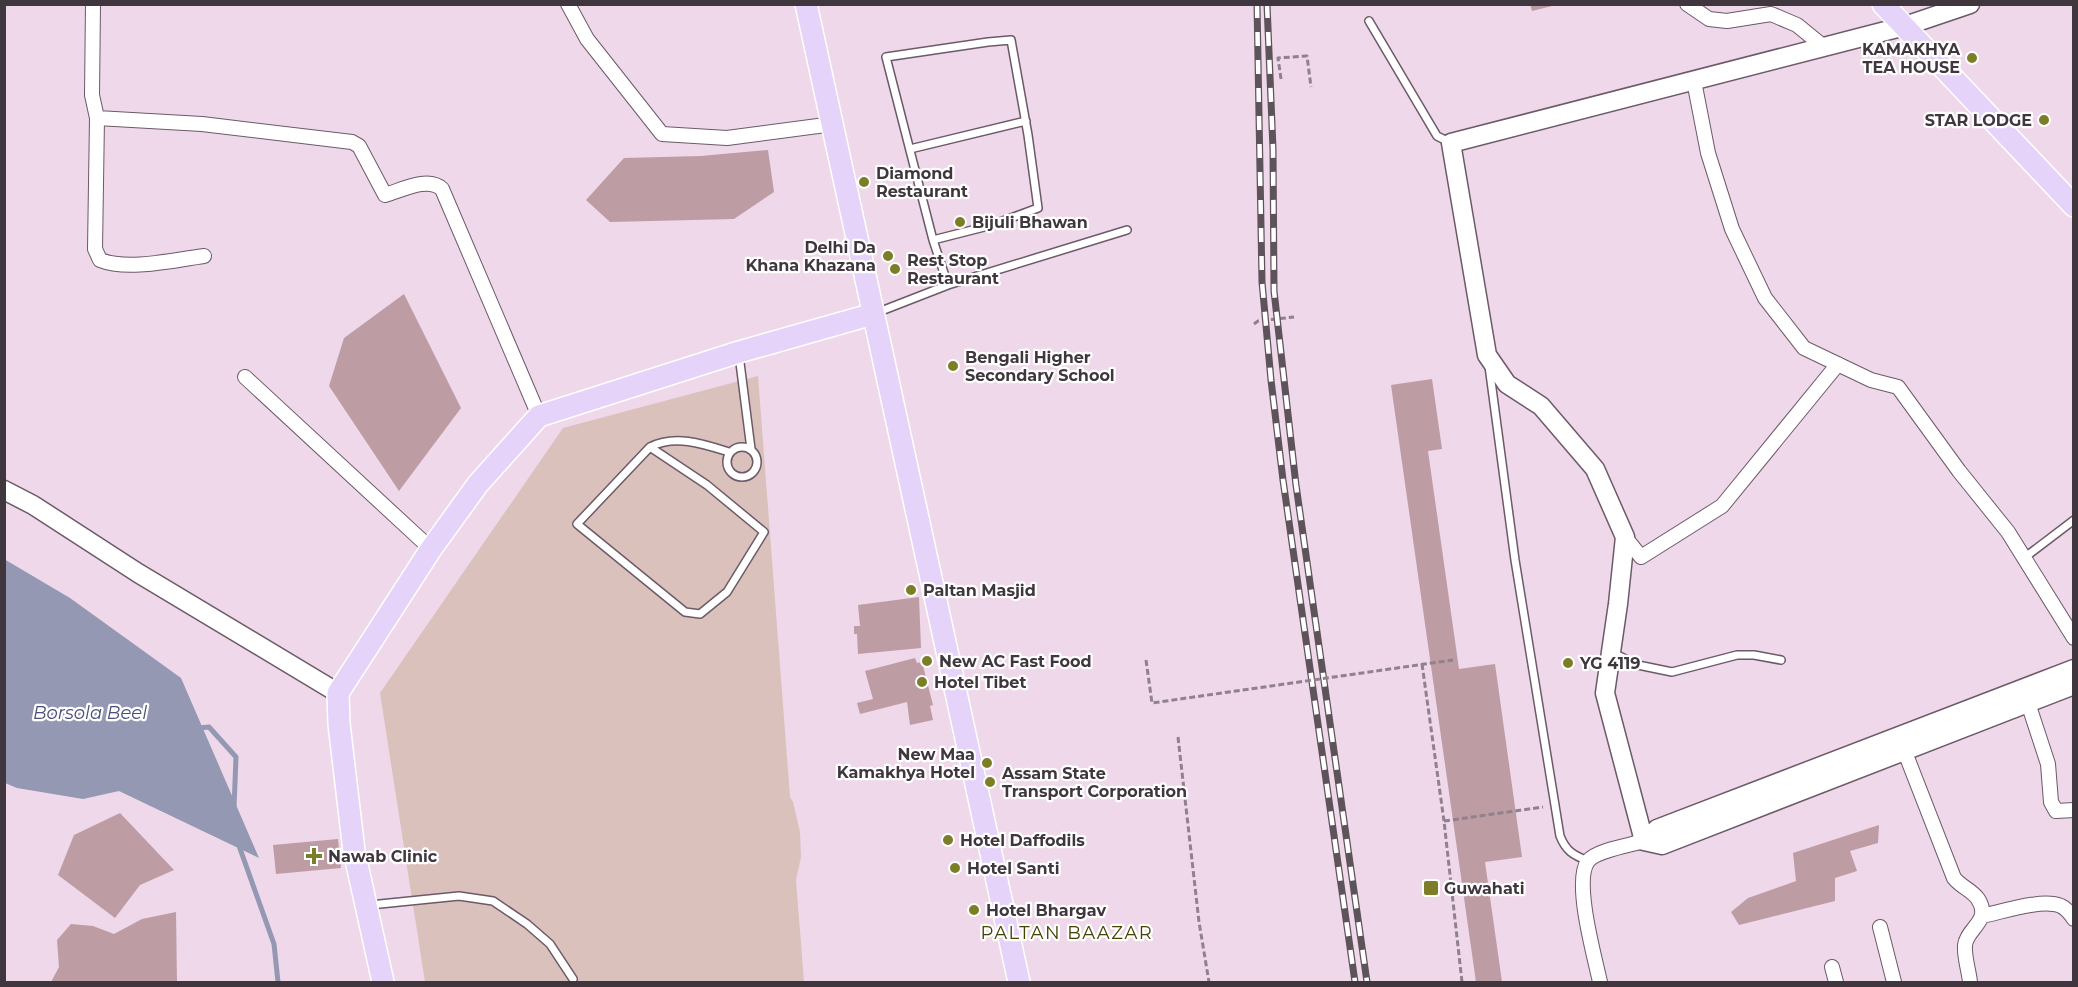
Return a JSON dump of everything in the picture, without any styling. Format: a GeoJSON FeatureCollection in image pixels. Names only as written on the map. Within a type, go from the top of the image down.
{"type":"FeatureCollection","features":[{"type":"Feature","properties":{"kind":"main road"},"geometry":{"type":"LineString","coordinates":[[806,4],[1019,982]]}},
{"type":"Feature","properties":{"kind":"main road"},"geometry":{"type":"LineString","coordinates":[[1883,4],[2073,206]]}},
{"type":"Feature","properties":{"kind":"main road"},"geometry":{"type":"LineString","coordinates":[[383,982],[354,851],[339,724],[338,693],[431,549],[478,484],[538,416],[739,352],[873,314]]}},
{"type":"Feature","properties":{"kind":"street"},"geometry":{"type":"LineString","coordinates":[[93,4],[92,95],[98,118],[95,249],[100,260],[110,264],[136,264],[204,256]]}},
{"type":"Feature","properties":{"kind":"street"},"geometry":{"type":"LineString","coordinates":[[568,4],[587,39],[662,134],[727,138],[833,124]]}},
{"type":"Feature","properties":{"kind":"street"},"geometry":{"type":"LineString","coordinates":[[1687,4],[1710,19],[1727,21],[1771,14],[1797,25],[1824,47]]}},
{"type":"Feature","properties":{"kind":"street"},"geometry":{"type":"LineString","coordinates":[[1838,364],[1722,506],[1641,557],[1625,537],[1595,469],[1541,406],[1506,384],[1487,355],[1451,143],[1905,26],[1970,4]]}},
{"type":"Feature","properties":{"kind":"street"},"geometry":{"type":"LineString","coordinates":[[1694,81],[1708,153],[1732,229],[1765,298],[1804,348],[1871,380],[1898,387],[1959,471],[2008,532],[2073,638]]}},
{"type":"Feature","properties":{"kind":"street"},"geometry":{"type":"LineString","coordinates":[[98,118],[202,124],[352,142],[359,146],[385,195],[427,182],[436,183],[442,189],[538,416]]}},
{"type":"Feature","properties":{"kind":"street"},"geometry":{"type":"LineString","coordinates":[[245,377],[431,549]]}},
{"type":"Feature","properties":{"kind":"street"},"geometry":{"type":"LineString","coordinates":[[4,490],[33,505],[138,573],[338,693]]}},
{"type":"Feature","properties":{"kind":"street"},"geometry":{"type":"LineString","coordinates":[[1625,537],[1605,693],[1644,841]]}},
{"type":"Feature","properties":{"kind":"street"},"geometry":{"type":"LineString","coordinates":[[1902,744],[2073,669]]}},
{"type":"Feature","properties":{"kind":"street"},"geometry":{"type":"LineString","coordinates":[[1600,982],[1583,903],[1584,874],[1588,861],[1598,854],[1644,841],[1657,829],[2028,703],[2073,685]]}},
{"type":"Feature","properties":{"kind":"street"},"geometry":{"type":"LineString","coordinates":[[2028,703],[2048,764],[2051,802],[2056,811],[2073,810]]}},
{"type":"Feature","properties":{"kind":"street"},"geometry":{"type":"LineString","coordinates":[[1902,744],[1954,878],[1980,902],[1982,916],[1965,945],[1970,982]]}},
{"type":"Feature","properties":{"kind":"street"},"geometry":{"type":"LineString","coordinates":[[1982,916],[2046,903],[2068,910],[2073,919]]}},
{"type":"Feature","properties":{"kind":"street"},"geometry":{"type":"LineString","coordinates":[[1880,927],[1894,982]]}},
{"type":"Feature","properties":{"kind":"street"},"geometry":{"type":"LineString","coordinates":[[1832,967],[1836,982]]}},
{"type":"Feature","properties":{"kind":"lane"},"geometry":{"type":"LineString","coordinates":[[1370,21],[1437,136],[1451,143]]}},
{"type":"Feature","properties":{"kind":"lane"},"geometry":{"type":"LineString","coordinates":[[933,240],[992,225],[1038,208],[1011,40],[886,57],[933,240],[948,285]]}},
{"type":"Feature","properties":{"kind":"lane"},"geometry":{"type":"LineString","coordinates":[[910,149],[1026,122]]}},
{"type":"Feature","properties":{"kind":"lane"},"geometry":{"type":"LineString","coordinates":[[873,314],[948,285],[1127,230]]}},
{"type":"Feature","properties":{"kind":"lane"},"geometry":{"type":"LineString","coordinates":[[739,352],[751,449],[757,459],[757,466],[754,471],[744,477],[738,477],[728,470],[729,452],[739,446],[751,449]]}},
{"type":"Feature","properties":{"kind":"lane"},"geometry":{"type":"LineString","coordinates":[[1487,355],[1515,560],[1554,806],[1564,846],[1571,854],[1588,861]]}},
{"type":"Feature","properties":{"kind":"lane"},"geometry":{"type":"LineString","coordinates":[[650,447],[707,484],[764,532],[727,592],[700,614],[685,612],[577,524],[650,447],[662,441],[700,442],[729,452]]}},
{"type":"Feature","properties":{"kind":"lane"},"geometry":{"type":"LineString","coordinates":[[2025,558],[2073,520]]}},
{"type":"Feature","properties":{"kind":"lane"},"geometry":{"type":"LineString","coordinates":[[1611,652],[1638,665],[1672,672],[1737,655],[1754,655],[1781,660]]}},
{"type":"Feature","properties":{"kind":"lane"},"geometry":{"type":"LineString","coordinates":[[366,906],[459,896],[494,902],[528,924],[550,944],[573,979]]}},
{"type":"Feature","properties":{"kind":"path"},"geometry":{"type":"LineString","coordinates":[[1281,79],[1278,58],[1307,56],[1311,87]]}},
{"type":"Feature","properties":{"kind":"path"},"geometry":{"type":"LineString","coordinates":[[1254,324],[1258,321],[1294,317]]}},
{"type":"Feature","properties":{"kind":"path"},"geometry":{"type":"LineString","coordinates":[[1146,660],[1152,703],[1453,660]]}},
{"type":"Feature","properties":{"kind":"path"},"geometry":{"type":"LineString","coordinates":[[1422,664],[1444,821],[1462,982]]}},
{"type":"Feature","properties":{"kind":"path"},"geometry":{"type":"LineString","coordinates":[[1178,737],[1199,922],[1209,982]]}},
{"type":"Feature","properties":{"kind":"path"},"geometry":{"type":"LineString","coordinates":[[1444,821],[1554,806]]}},
{"type":"Feature","properties":{"kind":"shaded area"},"geometry":{"type":"Polygon","coordinates":[[[758,376],[790,797],[800,832],[801,857],[796,880],[804,982],[425,982],[380,693],[563,428],[758,376]]]}},
{"type":"Feature","properties":{"kind":"water","name":"Borsola Beel"},"geometry":{"type":"Polygon","coordinates":[[[4,559],[70,598],[181,678],[259,858],[119,791],[83,799],[17,788],[5,783],[4,559]]]}},
{"type":"Feature","properties":{"kind":"building"},"geometry":{"type":"Polygon","coordinates":[[[1530,4],[1556,4],[1556,5],[1532,11],[1530,4]]]}},
{"type":"Feature","properties":{"kind":"building"},"geometry":{"type":"Polygon","coordinates":[[[768,150],[774,192],[734,219],[610,222],[586,200],[624,158],[701,156],[768,150]]]}},
{"type":"Feature","properties":{"kind":"building"},"geometry":{"type":"Polygon","coordinates":[[[404,294],[461,408],[399,491],[329,386],[344,338],[404,294]]]}},
{"type":"Feature","properties":{"kind":"building"},"geometry":{"type":"Polygon","coordinates":[[[1432,379],[1442,449],[1428,451],[1459,669],[1495,664],[1522,857],[1485,862],[1502,982],[1476,982],[1391,385],[1432,379]]]}},
{"type":"Feature","properties":{"kind":"building"},"geometry":{"type":"Polygon","coordinates":[[[919,597],[921,648],[858,654],[857,634],[854,634],[854,626],[860,626],[858,605],[919,597]]]}},
{"type":"Feature","properties":{"kind":"building"},"geometry":{"type":"Polygon","coordinates":[[[915,658],[917,663],[922,662],[933,705],[930,706],[933,720],[910,725],[907,702],[860,714],[857,703],[873,699],[865,671],[915,658]]]}},
{"type":"Feature","properties":{"kind":"building"},"geometry":{"type":"Polygon","coordinates":[[[120,813],[174,870],[140,885],[115,918],[58,875],[74,835],[120,813]]]}},
{"type":"Feature","properties":{"kind":"building"},"geometry":{"type":"Polygon","coordinates":[[[1879,825],[1878,843],[1850,851],[1857,871],[1835,878],[1835,901],[1739,925],[1731,912],[1748,898],[1796,881],[1793,853],[1879,825]]]}},
{"type":"Feature","properties":{"kind":"building"},"geometry":{"type":"Polygon","coordinates":[[[338,839],[341,868],[276,874],[273,845],[338,839]]]}},
{"type":"Feature","properties":{"kind":"building"},"geometry":{"type":"Polygon","coordinates":[[[176,912],[177,982],[51,982],[59,967],[57,940],[71,924],[93,926],[114,934],[142,919],[176,912]]]}},
{"type":"Feature","properties":{"kind":"waterway"},"geometry":{"type":"LineString","coordinates":[[198,728],[209,727],[236,757],[234,808]]}},
{"type":"Feature","properties":{"kind":"waterway"},"geometry":{"type":"LineString","coordinates":[[238,843],[274,944],[278,982]]}},
{"type":"Feature","properties":{"kind":"railway"},"geometry":{"type":"LineString","coordinates":[[1257,4],[1262,282],[1271,380],[1283,480],[1355,982]]}},
{"type":"Feature","properties":{"kind":"railway"},"geometry":{"type":"LineString","coordinates":[[1267,4],[1273,149],[1274,291],[1296,485],[1367,982]]}},
{"type":"Feature","properties":{"kind":"place","name":"KAMAKHYA TEA HOUSE"},"geometry":{"type":"Point","coordinates":[1972,58]}},
{"type":"Feature","properties":{"kind":"place","name":"STAR LODGE"},"geometry":{"type":"Point","coordinates":[2044,120]}},
{"type":"Feature","properties":{"kind":"place","name":"Diamond Restaurant"},"geometry":{"type":"Point","coordinates":[864,182]}},
{"type":"Feature","properties":{"kind":"place","name":"Bijuli Bhawan"},"geometry":{"type":"Point","coordinates":[960,222]}},
{"type":"Feature","properties":{"kind":"place","name":"Delhi Da Khana Khazana"},"geometry":{"type":"Point","coordinates":[888,256]}},
{"type":"Feature","properties":{"kind":"place","name":"Rest Stop Restaurant"},"geometry":{"type":"Point","coordinates":[895,269]}},
{"type":"Feature","properties":{"kind":"place","name":"Bengali Higher Secondary School"},"geometry":{"type":"Point","coordinates":[953,366]}},
{"type":"Feature","properties":{"kind":"place","name":"Paltan Masjid"},"geometry":{"type":"Point","coordinates":[911,590]}},
{"type":"Feature","properties":{"kind":"place","name":"New AC Fast Food"},"geometry":{"type":"Point","coordinates":[927,661]}},
{"type":"Feature","properties":{"kind":"place","name":"YG 4119"},"geometry":{"type":"Point","coordinates":[1568,663]}},
{"type":"Feature","properties":{"kind":"place","name":"Hotel Tibet"},"geometry":{"type":"Point","coordinates":[922,682]}},
{"type":"Feature","properties":{"kind":"place","name":"New Maa Kamakhya Hotel"},"geometry":{"type":"Point","coordinates":[987,763]}},
{"type":"Feature","properties":{"kind":"place","name":"Assam State Transport Corporation"},"geometry":{"type":"Point","coordinates":[990,782]}},
{"type":"Feature","properties":{"kind":"place","name":"Hotel Daffodils"},"geometry":{"type":"Point","coordinates":[948,840]}},
{"type":"Feature","properties":{"kind":"place","name":"Nawab Clinic"},"geometry":{"type":"Point","coordinates":[314,856]}},
{"type":"Feature","properties":{"kind":"place","name":"Hotel Santi"},"geometry":{"type":"Point","coordinates":[955,868]}},
{"type":"Feature","properties":{"kind":"place","name":"Guwahati"},"geometry":{"type":"Point","coordinates":[1431,888]}},
{"type":"Feature","properties":{"kind":"place","name":"Hotel Bhargav"},"geometry":{"type":"Point","coordinates":[974,910]}},
{"type":"Feature","properties":{"kind":"district","name":"PALTAN BAAZAR"},"geometry":{"type":"Point","coordinates":[1067,933]}}]}
